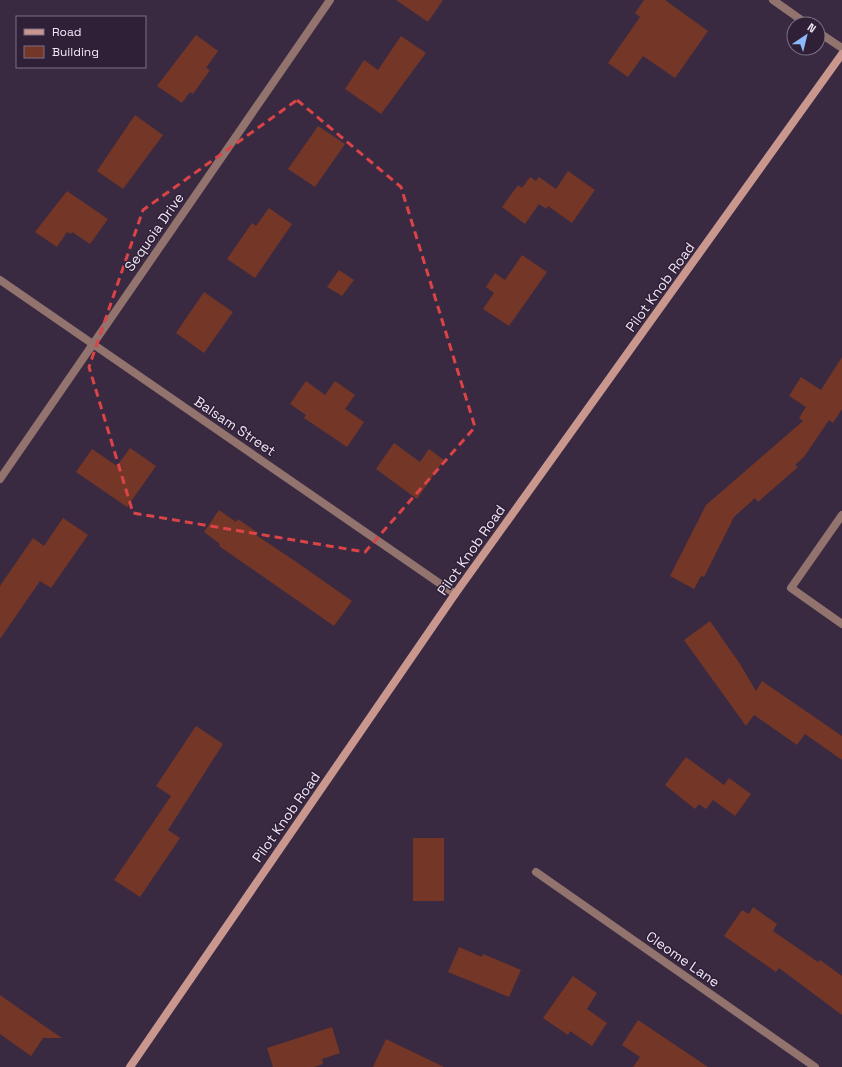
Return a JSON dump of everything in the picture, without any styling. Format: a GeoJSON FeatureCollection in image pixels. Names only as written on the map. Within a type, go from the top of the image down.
{"type":"FeatureCollection","features":[{"type":"Feature","properties":{"kind":"main road","name":"Pilot Knob Road"},"geometry":{"type":"LineString","coordinates":[[130,1067],[455,594],[842,54]]}},
{"type":"Feature","properties":{"kind":"street","name":"Sequoia Drive"},"geometry":{"type":"LineString","coordinates":[[0,479],[330,0]]}},
{"type":"Feature","properties":{"kind":"street"},"geometry":{"type":"LineString","coordinates":[[773,0],[796,16]]}},
{"type":"Feature","properties":{"kind":"street"},"geometry":{"type":"LineString","coordinates":[[826,37],[842,48]]}},
{"type":"Feature","properties":{"kind":"street","name":"Balsam Street"},"geometry":{"type":"LineString","coordinates":[[0,280],[455,594]]}},
{"type":"Feature","properties":{"kind":"street"},"geometry":{"type":"LineString","coordinates":[[842,515],[791,588],[842,624]]}},
{"type":"Feature","properties":{"kind":"street","name":"Cleome Lane"},"geometry":{"type":"LineString","coordinates":[[536,872],[815,1067]]}},
{"type":"Feature","properties":{"kind":"highlighted area"},"geometry":{"type":"Polygon","coordinates":[[[297,100],[401,187],[475,427],[365,552],[133,513],[89,367],[143,210],[297,100]]]}},
{"type":"Feature","properties":{"kind":"building"},"geometry":{"type":"Polygon","coordinates":[[[396,0],[443,0],[428,22],[396,0]]]}},
{"type":"Feature","properties":{"kind":"building"},"geometry":{"type":"Polygon","coordinates":[[[644,0],[665,0],[708,31],[675,78],[643,56],[628,77],[608,63],[640,17],[635,13],[644,0]]]}},
{"type":"Feature","properties":{"kind":"building"},"geometry":{"type":"Polygon","coordinates":[[[196,35],[218,51],[206,68],[210,70],[193,94],[190,92],[182,103],[157,86],[196,35]]]}},
{"type":"Feature","properties":{"kind":"building"},"geometry":{"type":"Polygon","coordinates":[[[401,36],[426,53],[381,114],[345,89],[364,60],[378,70],[401,36]]]}},
{"type":"Feature","properties":{"kind":"building"},"geometry":{"type":"Polygon","coordinates":[[[135,115],[163,135],[123,189],[97,171],[135,115]]]}},
{"type":"Feature","properties":{"kind":"building"},"geometry":{"type":"Polygon","coordinates":[[[318,126],[345,144],[315,187],[288,169],[318,126]]]}},
{"type":"Feature","properties":{"kind":"building"},"geometry":{"type":"Polygon","coordinates":[[[568,171],[595,190],[572,223],[548,206],[546,209],[539,204],[525,224],[502,207],[518,185],[522,188],[530,177],[536,181],[539,177],[556,189],[568,171]]]}},
{"type":"Feature","properties":{"kind":"building"},"geometry":{"type":"Polygon","coordinates":[[[67,191],[108,219],[90,244],[72,232],[71,234],[67,232],[57,247],[35,232],[67,191]]]}},
{"type":"Feature","properties":{"kind":"building"},"geometry":{"type":"Polygon","coordinates":[[[269,208],[292,224],[255,278],[227,259],[252,223],[256,226],[269,208]]]}},
{"type":"Feature","properties":{"kind":"building"},"geometry":{"type":"Polygon","coordinates":[[[522,255],[547,272],[509,326],[483,309],[494,293],[486,287],[495,273],[505,280],[522,255]]]}},
{"type":"Feature","properties":{"kind":"building"},"geometry":{"type":"Polygon","coordinates":[[[339,270],[354,280],[342,296],[327,287],[339,270]]]}},
{"type":"Feature","properties":{"kind":"building"},"geometry":{"type":"Polygon","coordinates":[[[204,292],[233,312],[204,353],[176,333],[204,292]]]}},
{"type":"Feature","properties":{"kind":"building"},"geometry":{"type":"Polygon","coordinates":[[[842,357],[842,409],[833,423],[829,420],[804,457],[795,465],[798,467],[758,502],[755,498],[734,517],[704,577],[701,576],[694,589],[670,576],[706,505],[803,421],[799,418],[806,407],[789,396],[801,377],[821,390],[842,357]]]}},
{"type":"Feature","properties":{"kind":"building"},"geometry":{"type":"Polygon","coordinates":[[[306,381],[325,395],[335,381],[355,395],[345,409],[364,422],[347,447],[304,418],[306,415],[290,404],[306,381]]]}},
{"type":"Feature","properties":{"kind":"building"},"geometry":{"type":"Polygon","coordinates":[[[394,443],[420,462],[429,449],[444,460],[417,499],[376,469],[394,443]]]}},
{"type":"Feature","properties":{"kind":"building"},"geometry":{"type":"Polygon","coordinates":[[[130,448],[156,466],[127,507],[76,472],[92,449],[117,466],[130,448]]]}},
{"type":"Feature","properties":{"kind":"building"},"geometry":{"type":"Polygon","coordinates":[[[219,510],[236,522],[238,519],[258,533],[256,535],[352,601],[334,626],[219,546],[220,544],[204,532],[219,510]]]}},
{"type":"Feature","properties":{"kind":"building"},"geometry":{"type":"Polygon","coordinates":[[[63,518],[88,535],[51,588],[40,581],[0,639],[0,586],[33,538],[44,546],[63,518]]]}},
{"type":"Feature","properties":{"kind":"building"},"geometry":{"type":"Polygon","coordinates":[[[710,621],[740,664],[756,691],[762,681],[842,736],[842,760],[805,734],[797,745],[754,715],[746,726],[684,640],[710,621]]]}},
{"type":"Feature","properties":{"kind":"building"},"geometry":{"type":"Polygon","coordinates":[[[196,726],[223,744],[168,830],[180,838],[140,897],[114,880],[171,796],[156,786],[196,726]]]}},
{"type":"Feature","properties":{"kind":"building"},"geometry":{"type":"Polygon","coordinates":[[[686,757],[724,785],[729,778],[751,794],[735,816],[713,800],[706,809],[699,804],[695,809],[665,785],[686,757]]]}},
{"type":"Feature","properties":{"kind":"building"},"geometry":{"type":"Polygon","coordinates":[[[413,838],[444,838],[444,901],[413,901],[413,838]]]}},
{"type":"Feature","properties":{"kind":"building"},"geometry":{"type":"Polygon","coordinates":[[[753,907],[777,924],[773,931],[818,962],[820,960],[842,976],[842,1015],[779,968],[776,972],[724,936],[742,910],[749,914],[753,907]]]}},
{"type":"Feature","properties":{"kind":"building"},"geometry":{"type":"Polygon","coordinates":[[[459,947],[482,957],[483,954],[521,970],[509,997],[448,972],[459,947]]]}},
{"type":"Feature","properties":{"kind":"building"},"geometry":{"type":"Polygon","coordinates":[[[573,976],[597,993],[587,1009],[607,1023],[592,1046],[570,1031],[568,1035],[543,1018],[573,976]]]}},
{"type":"Feature","properties":{"kind":"building"},"geometry":{"type":"Polygon","coordinates":[[[0,995],[62,1038],[43,1038],[31,1056],[0,1034],[0,995]]]}},
{"type":"Feature","properties":{"kind":"building"},"geometry":{"type":"Polygon","coordinates":[[[638,1020],[708,1067],[633,1067],[640,1057],[622,1045],[638,1020]]]}},
{"type":"Feature","properties":{"kind":"building"},"geometry":{"type":"Polygon","coordinates":[[[332,1027],[340,1053],[322,1059],[323,1064],[314,1067],[273,1067],[267,1048],[332,1027]]]}},
{"type":"Feature","properties":{"kind":"building"},"geometry":{"type":"Polygon","coordinates":[[[386,1039],[444,1067],[373,1067],[386,1039]]]}}]}
